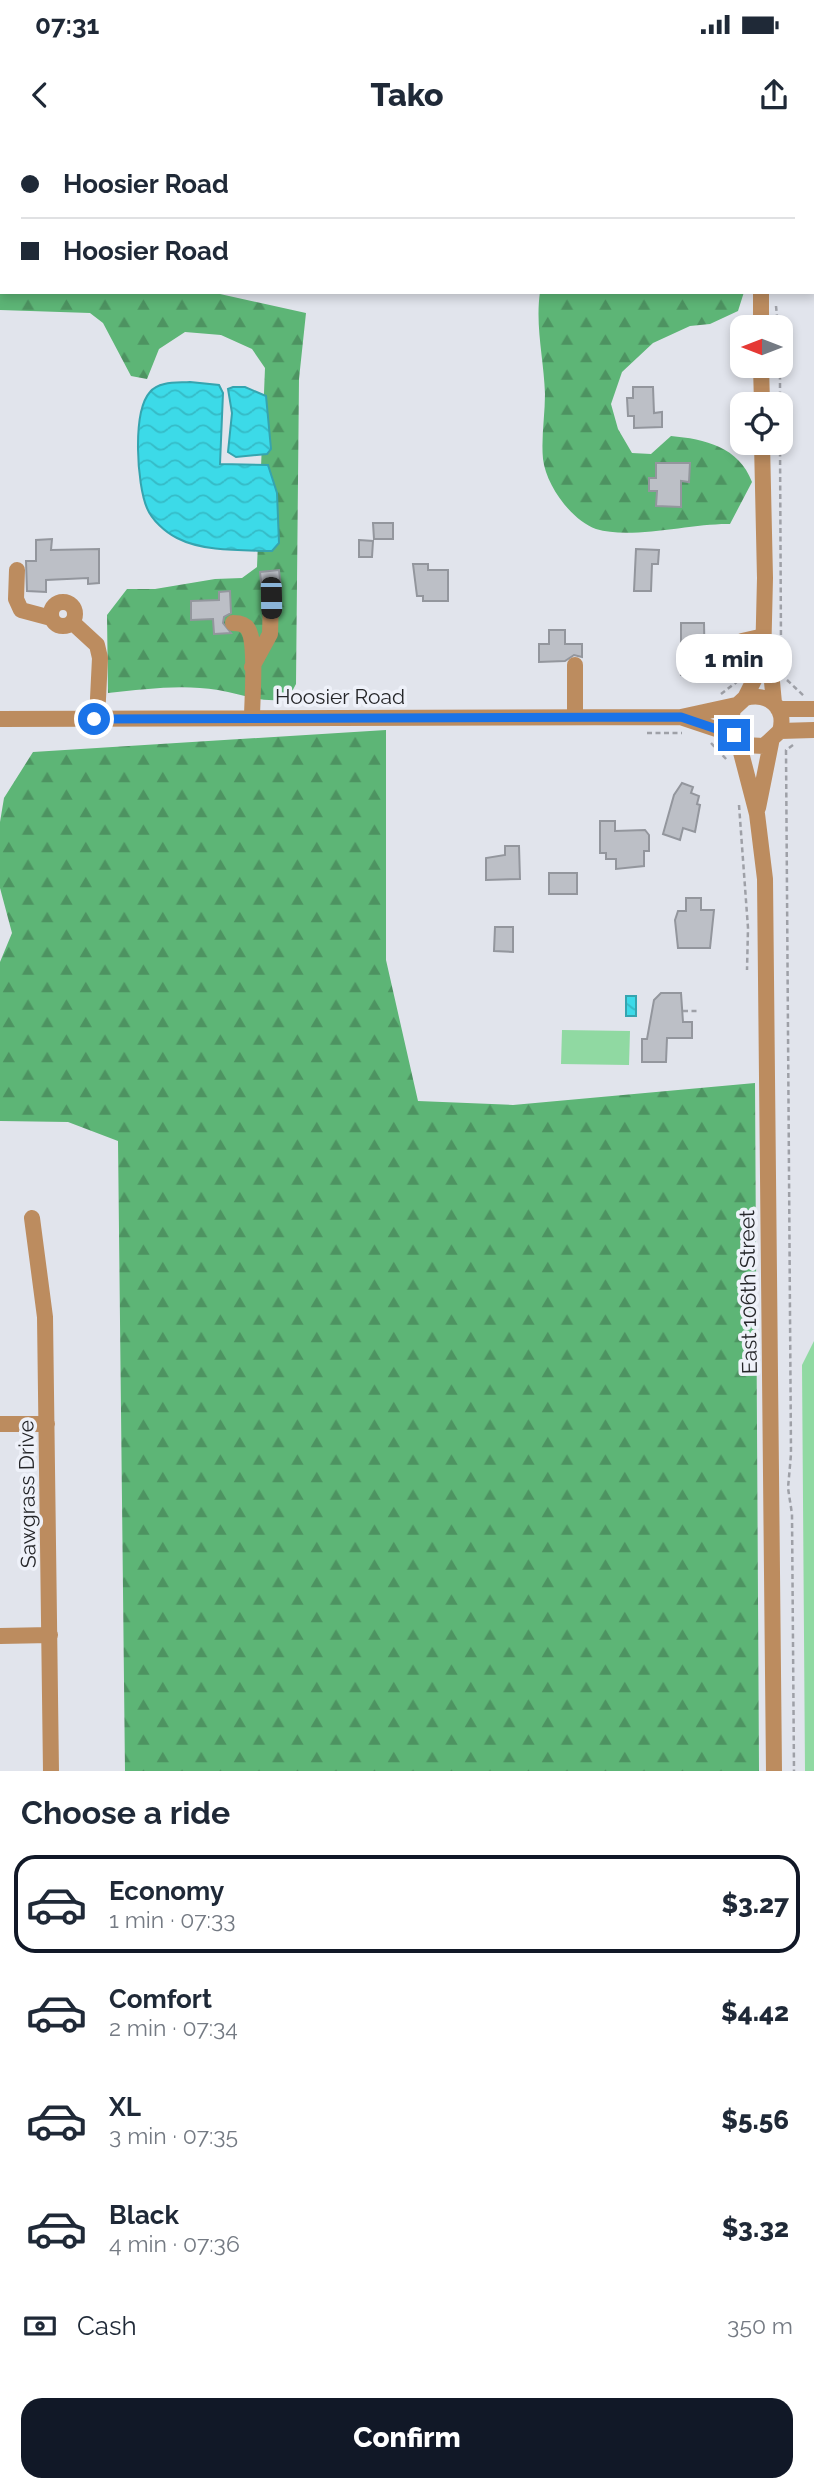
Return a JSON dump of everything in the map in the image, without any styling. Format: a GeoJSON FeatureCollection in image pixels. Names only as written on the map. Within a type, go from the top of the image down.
{"type":"FeatureCollection","features":[{"type":"Feature","properties":{"kind":"street"},"geometry":{"type":"LineString","coordinates":[[761,294],[761,315]]}},
{"type":"Feature","properties":{"kind":"street"},"geometry":{"type":"LineString","coordinates":[[762,455],[765,602],[763,662],[730,717],[736,738],[751,747],[776,737],[814,730]]}},
{"type":"Feature","properties":{"kind":"street"},"geometry":{"type":"LineString","coordinates":[[17,570],[16,599],[21,610],[51,618],[62,626],[72,622],[97,645],[100,658],[97,719]]}},
{"type":"Feature","properties":{"kind":"street"},"geometry":{"type":"LineString","coordinates":[[251,669],[267,645],[271,598]]}},
{"type":"Feature","properties":{"kind":"street"},"geometry":{"type":"LineString","coordinates":[[765,602],[776,706],[782,719],[776,737]]}},
{"type":"Feature","properties":{"kind":"street"},"geometry":{"type":"LineString","coordinates":[[233,623],[242,624],[248,629],[252,718]]}},
{"type":"Feature","properties":{"kind":"street"},"geometry":{"type":"LineString","coordinates":[[722,667],[742,641],[764,636]]}},
{"type":"Feature","properties":{"kind":"street"},"geometry":{"type":"LineString","coordinates":[[575,665],[575,717]]}},
{"type":"Feature","properties":{"kind":"street"},"geometry":{"type":"LineString","coordinates":[[741,701],[762,696],[776,706],[814,709]]}},
{"type":"Feature","properties":{"kind":"street","name":"Hoosier Road"},"geometry":{"type":"LineString","coordinates":[[0,719],[681,717],[741,701]]}},
{"type":"Feature","properties":{"kind":"street","name":"Hoosier Road"},"geometry":{"type":"LineString","coordinates":[[681,717],[736,738]]}},
{"type":"Feature","properties":{"kind":"street","name":"East 106th Street"},"geometry":{"type":"LineString","coordinates":[[757,814],[776,737]]}},
{"type":"Feature","properties":{"kind":"street","name":"East 106th Street"},"geometry":{"type":"LineString","coordinates":[[736,738],[757,814],[765,879],[774,1771]]}},
{"type":"Feature","properties":{"kind":"street","name":"Sawgrass Drive"},"geometry":{"type":"LineString","coordinates":[[32,1218],[45,1317],[51,1771]]}},
{"type":"Feature","properties":{"kind":"street"},"geometry":{"type":"LineString","coordinates":[[0,1424],[47,1424]]}},
{"type":"Feature","properties":{"kind":"street"},"geometry":{"type":"LineString","coordinates":[[0,1636],[50,1635]]}},
{"type":"Feature","properties":{"kind":"path"},"geometry":{"type":"LineString","coordinates":[[776,304],[777,315]]}},
{"type":"Feature","properties":{"kind":"path"},"geometry":{"type":"LineString","coordinates":[[780,455],[781,646]]}},
{"type":"Feature","properties":{"kind":"path"},"geometry":{"type":"LineString","coordinates":[[647,733],[689,734]]}},
{"type":"Feature","properties":{"kind":"path"},"geometry":{"type":"LineString","coordinates":[[786,750],[791,1440],[788,1488],[792,1514],[794,1771]]}},
{"type":"Feature","properties":{"kind":"path"},"geometry":{"type":"LineString","coordinates":[[737,795],[743,834],[747,970]]}},
{"type":"Feature","properties":{"kind":"path"},"geometry":{"type":"LineString","coordinates":[[683,1011],[699,1012]]}},
{"type":"Feature","properties":{"kind":"green space"},"geometry":{"type":"Polygon","coordinates":[[[0,294],[220,294],[306,313],[299,379],[296,684],[288,699],[261,699],[191,687],[108,693],[107,615],[127,589],[155,589],[215,579],[242,578],[257,567],[265,368],[252,349],[221,335],[185,332],[159,349],[147,379],[131,376],[103,323],[90,313],[0,310],[0,294]]]}},
{"type":"Feature","properties":{"kind":"green space"},"geometry":{"type":"Polygon","coordinates":[[[540,294],[743,294],[738,311],[710,324],[690,326],[653,343],[622,372],[611,404],[618,429],[632,453],[651,454],[671,436],[708,443],[739,460],[752,482],[730,524],[644,532],[610,532],[596,529],[569,510],[554,490],[543,459],[545,394],[539,330],[540,294]]]}},
{"type":"Feature","properties":{"kind":"green space"},"geometry":{"type":"Polygon","coordinates":[[[386,730],[386,960],[418,1101],[513,1105],[755,1083],[759,1771],[125,1771],[118,1141],[68,1122],[0,1121],[0,962],[12,933],[0,888],[0,822],[4,798],[33,752],[386,730]]]}},
{"type":"Feature","properties":{"kind":"green space"},"geometry":{"type":"Polygon","coordinates":[[[562,1030],[630,1031],[629,1065],[561,1064],[562,1030]]]}},
{"type":"Feature","properties":{"kind":"green space"},"geometry":{"type":"Polygon","coordinates":[[[814,1341],[814,1771],[805,1771],[802,1365],[814,1341]]]}},
{"type":"Feature","properties":{"kind":"water"},"geometry":{"type":"Polygon","coordinates":[[[190,382],[219,385],[223,393],[220,464],[268,465],[277,493],[279,543],[272,551],[223,549],[188,543],[164,529],[147,508],[141,483],[138,449],[144,402],[158,386],[190,382]]]}},
{"type":"Feature","properties":{"kind":"water"},"geometry":{"type":"Polygon","coordinates":[[[245,387],[266,396],[271,449],[267,454],[236,457],[228,452],[232,413],[228,389],[245,387]]]}},
{"type":"Feature","properties":{"kind":"water"},"geometry":{"type":"Polygon","coordinates":[[[626,996],[636,996],[636,1016],[626,1016],[626,996]]]}},
{"type":"Feature","properties":{"kind":"building"},"geometry":{"type":"Polygon","coordinates":[[[633,387],[653,387],[654,413],[662,412],[662,427],[634,428],[634,416],[628,416],[627,398],[633,398],[633,387]]]}},
{"type":"Feature","properties":{"kind":"building"},"geometry":{"type":"Polygon","coordinates":[[[656,463],[690,463],[689,482],[681,481],[681,507],[656,506],[657,491],[649,491],[649,478],[656,478],[656,463]]]}},
{"type":"Feature","properties":{"kind":"building"},"geometry":{"type":"Polygon","coordinates":[[[373,523],[393,523],[393,539],[374,539],[373,523]]]}},
{"type":"Feature","properties":{"kind":"building"},"geometry":{"type":"Polygon","coordinates":[[[52,539],[51,550],[99,549],[99,583],[88,584],[88,578],[46,580],[46,592],[27,591],[26,561],[36,561],[36,540],[52,539]]]}},
{"type":"Feature","properties":{"kind":"building"},"geometry":{"type":"Polygon","coordinates":[[[359,540],[373,541],[372,557],[359,557],[359,540]]]}},
{"type":"Feature","properties":{"kind":"building"},"geometry":{"type":"Polygon","coordinates":[[[636,549],[659,550],[658,564],[652,564],[651,591],[634,591],[636,549]]]}},
{"type":"Feature","properties":{"kind":"building"},"geometry":{"type":"Polygon","coordinates":[[[413,564],[428,564],[428,570],[448,570],[448,601],[423,601],[423,596],[417,596],[413,564]]]}},
{"type":"Feature","properties":{"kind":"building"},"geometry":{"type":"Polygon","coordinates":[[[279,570],[281,589],[262,591],[260,572],[279,570]]]}},
{"type":"Feature","properties":{"kind":"building"},"geometry":{"type":"Polygon","coordinates":[[[230,591],[231,613],[224,617],[223,623],[231,633],[214,634],[213,619],[191,620],[191,601],[219,600],[219,592],[230,591]]]}},
{"type":"Feature","properties":{"kind":"building"},"geometry":{"type":"Polygon","coordinates":[[[681,623],[704,623],[705,675],[681,675],[681,623]]]}},
{"type":"Feature","properties":{"kind":"building"},"geometry":{"type":"Polygon","coordinates":[[[549,630],[565,630],[565,644],[582,644],[582,657],[574,655],[565,661],[539,662],[539,644],[549,644],[549,630]]]}},
{"type":"Feature","properties":{"kind":"building"},"geometry":{"type":"Polygon","coordinates":[[[682,783],[693,787],[691,793],[699,796],[697,804],[700,805],[695,832],[683,828],[680,840],[663,834],[674,795],[682,783]]]}},
{"type":"Feature","properties":{"kind":"building"},"geometry":{"type":"Polygon","coordinates":[[[600,821],[615,821],[615,831],[645,830],[649,835],[649,851],[644,851],[644,866],[616,869],[616,859],[606,859],[606,853],[600,853],[600,821]]]}},
{"type":"Feature","properties":{"kind":"building"},"geometry":{"type":"Polygon","coordinates":[[[505,846],[519,846],[520,879],[486,880],[486,858],[505,855],[505,846]]]}},
{"type":"Feature","properties":{"kind":"building"},"geometry":{"type":"Polygon","coordinates":[[[549,873],[577,873],[577,894],[549,894],[549,873]]]}},
{"type":"Feature","properties":{"kind":"building"},"geometry":{"type":"Polygon","coordinates":[[[686,898],[701,898],[701,910],[714,910],[710,948],[678,948],[675,920],[678,911],[686,911],[686,898]]]}},
{"type":"Feature","properties":{"kind":"building"},"geometry":{"type":"Polygon","coordinates":[[[495,927],[513,927],[513,952],[494,951],[495,927]]]}},
{"type":"Feature","properties":{"kind":"building"},"geometry":{"type":"Polygon","coordinates":[[[661,993],[681,993],[683,1022],[692,1022],[692,1038],[667,1038],[666,1062],[642,1062],[642,1039],[647,1039],[654,1000],[661,993]]]}},
{"type":"Feature","properties":{"kind":"route"},"geometry":{"type":"LineString","coordinates":[[94,719],[681,717],[734,735]]}}]}
